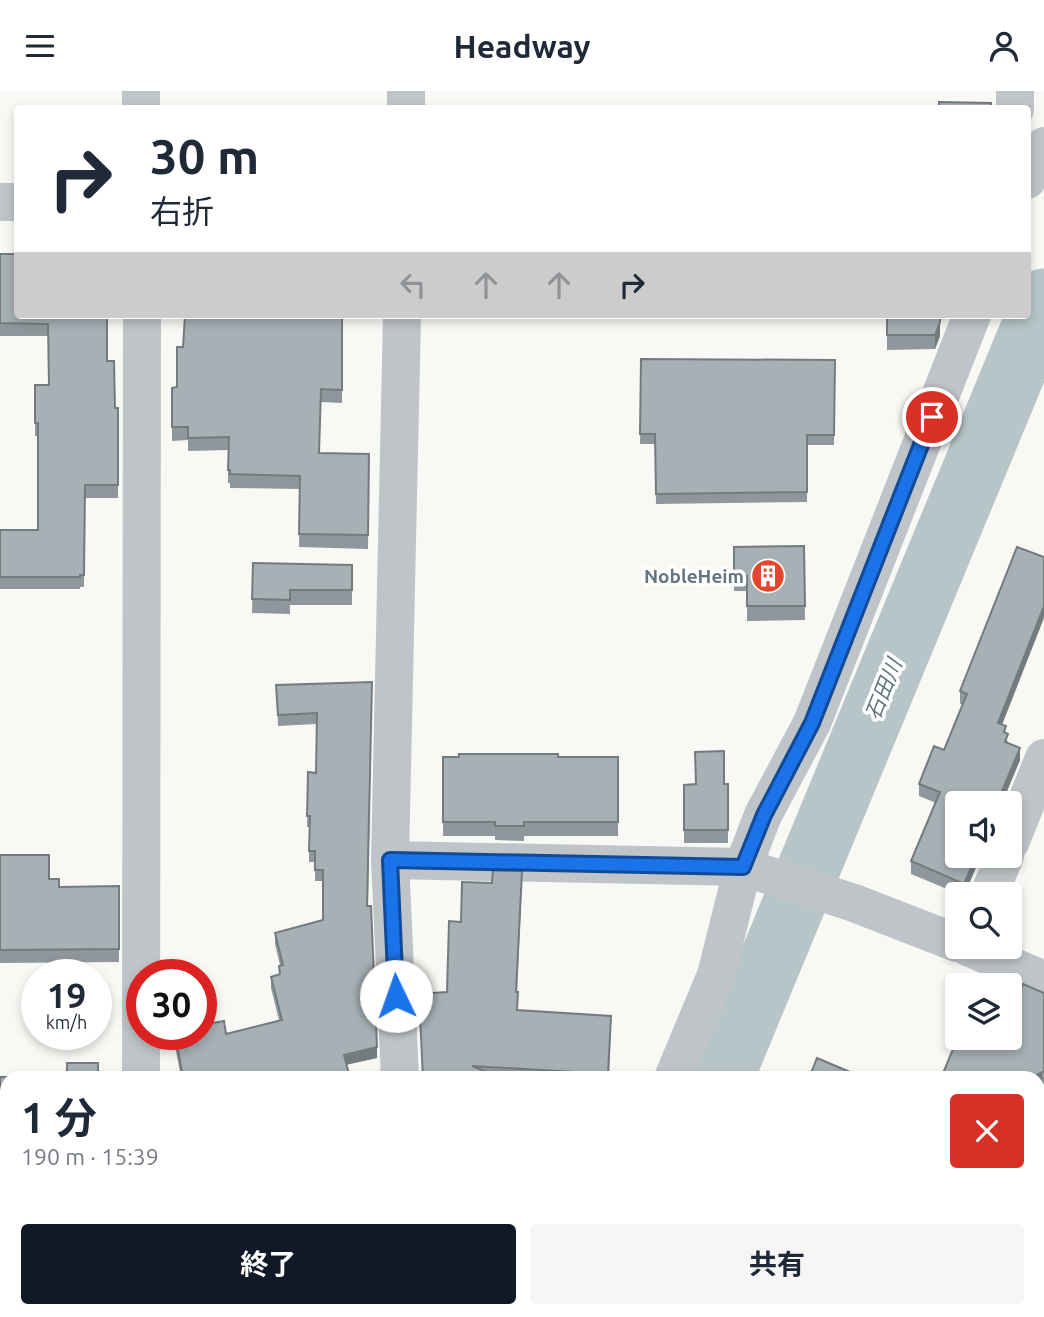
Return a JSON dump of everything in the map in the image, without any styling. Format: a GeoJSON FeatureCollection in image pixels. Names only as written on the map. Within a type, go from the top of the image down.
{"type":"FeatureCollection","features":[{"type":"Feature","properties":{"kind":"street"},"geometry":{"type":"LineString","coordinates":[[1031,172],[1044,146]]}},
{"type":"Feature","properties":{"kind":"street"},"geometry":{"type":"LineString","coordinates":[[141,1071],[142,319]]}},
{"type":"Feature","properties":{"kind":"street"},"geometry":{"type":"LineString","coordinates":[[400,1071],[390,860],[402,319]]}},
{"type":"Feature","properties":{"kind":"street"},"geometry":{"type":"LineString","coordinates":[[676,1071],[716,975],[743,867],[764,815],[812,723],[970,319]]}},
{"type":"Feature","properties":{"kind":"street"},"geometry":{"type":"LineString","coordinates":[[1022,813],[1044,758]]}},
{"type":"Feature","properties":{"kind":"street"},"geometry":{"type":"LineString","coordinates":[[390,860],[743,867],[846,900],[945,938]]}},
{"type":"Feature","properties":{"kind":"street"},"geometry":{"type":"LineString","coordinates":[[995,959],[1044,981]]}},
{"type":"Feature","properties":{"kind":"building"},"geometry":{"type":"Polygon","coordinates":[[[939,102],[991,103],[991,105],[939,105],[939,102]]]}},
{"type":"Feature","properties":{"kind":"building"},"geometry":{"type":"Polygon","coordinates":[[[0,254],[14,254],[14,319],[107,319],[107,361],[114,361],[115,408],[118,408],[118,485],[85,485],[84,575],[80,577],[0,577],[0,530],[38,530],[38,423],[35,423],[35,385],[49,385],[48,324],[0,323],[0,254]]]}},
{"type":"Feature","properties":{"kind":"building"},"geometry":{"type":"Polygon","coordinates":[[[185,319],[342,319],[342,390],[321,389],[319,453],[369,454],[368,535],[299,534],[300,476],[230,474],[229,437],[188,438],[188,427],[172,427],[172,388],[177,387],[177,347],[183,347],[185,319]]]}},
{"type":"Feature","properties":{"kind":"building"},"geometry":{"type":"Polygon","coordinates":[[[887,319],[940,319],[935,335],[887,335],[887,319]]]}},
{"type":"Feature","properties":{"kind":"building"},"geometry":{"type":"Polygon","coordinates":[[[641,359],[835,360],[834,435],[807,435],[807,492],[656,494],[655,434],[640,434],[641,359]]]}},
{"type":"Feature","properties":{"kind":"building","name":"NobleHeim"},"geometry":{"type":"Polygon","coordinates":[[[804,546],[805,606],[747,606],[747,576],[734,576],[734,547],[804,546]]]}},
{"type":"Feature","properties":{"kind":"building"},"geometry":{"type":"Polygon","coordinates":[[[1017,547],[1044,557],[1044,606],[998,723],[1006,726],[1004,732],[1008,734],[1005,742],[1020,748],[1002,791],[945,791],[945,868],[971,868],[965,882],[911,861],[940,792],[919,784],[934,746],[944,750],[967,694],[960,691],[1017,547]]]}},
{"type":"Feature","properties":{"kind":"building"},"geometry":{"type":"Polygon","coordinates":[[[253,563],[352,565],[352,590],[290,590],[290,600],[252,599],[253,563]]]}},
{"type":"Feature","properties":{"kind":"building"},"geometry":{"type":"Polygon","coordinates":[[[372,682],[367,906],[371,906],[377,1047],[344,1055],[348,1071],[182,1071],[178,1050],[217,1050],[217,1022],[224,1021],[226,1034],[282,1020],[271,977],[280,974],[279,966],[283,965],[275,933],[323,920],[323,870],[315,870],[315,851],[309,851],[310,816],[307,816],[308,772],[316,773],[317,713],[278,715],[276,685],[372,682]]]}},
{"type":"Feature","properties":{"kind":"building"},"geometry":{"type":"Polygon","coordinates":[[[724,751],[724,784],[728,784],[728,830],[684,830],[684,785],[696,784],[695,752],[724,751]]]}},
{"type":"Feature","properties":{"kind":"building"},"geometry":{"type":"Polygon","coordinates":[[[459,754],[618,757],[618,822],[524,822],[524,826],[495,826],[495,822],[443,822],[443,757],[459,757],[459,754]]]}},
{"type":"Feature","properties":{"kind":"building"},"geometry":{"type":"Polygon","coordinates":[[[0,855],[49,855],[49,879],[59,879],[59,887],[119,886],[119,949],[0,950],[0,855]]]}},
{"type":"Feature","properties":{"kind":"building"},"geometry":{"type":"Polygon","coordinates":[[[493,870],[522,871],[517,1010],[611,1016],[608,1071],[472,1066],[484,1071],[423,1071],[419,994],[447,992],[449,921],[461,922],[462,882],[492,883],[493,870]]]}},
{"type":"Feature","properties":{"kind":"building"},"geometry":{"type":"Polygon","coordinates":[[[1023,984],[1044,993],[1044,1071],[944,1071],[953,1050],[1022,1050],[1022,986],[1023,984]]]}},
{"type":"Feature","properties":{"kind":"building"},"geometry":{"type":"Polygon","coordinates":[[[817,1058],[848,1071],[812,1071],[817,1058]]]}},
{"type":"Feature","properties":{"kind":"building"},"geometry":{"type":"Polygon","coordinates":[[[67,1063],[98,1063],[98,1071],[67,1071],[67,1063]]]}},
{"type":"Feature","properties":{"kind":"waterway","name":"石田川"},"geometry":{"type":"LineString","coordinates":[[725,1071],[1044,300]]}},
{"type":"Feature","properties":{"kind":"place","name":"NobleHeim"},"geometry":{"type":"Point","coordinates":[768,576]}},
{"type":"Feature","properties":{"kind":"route"},"geometry":{"type":"LineString","coordinates":[[396,996],[390,860],[743,867],[764,815],[812,723],[932,417]]}}]}
